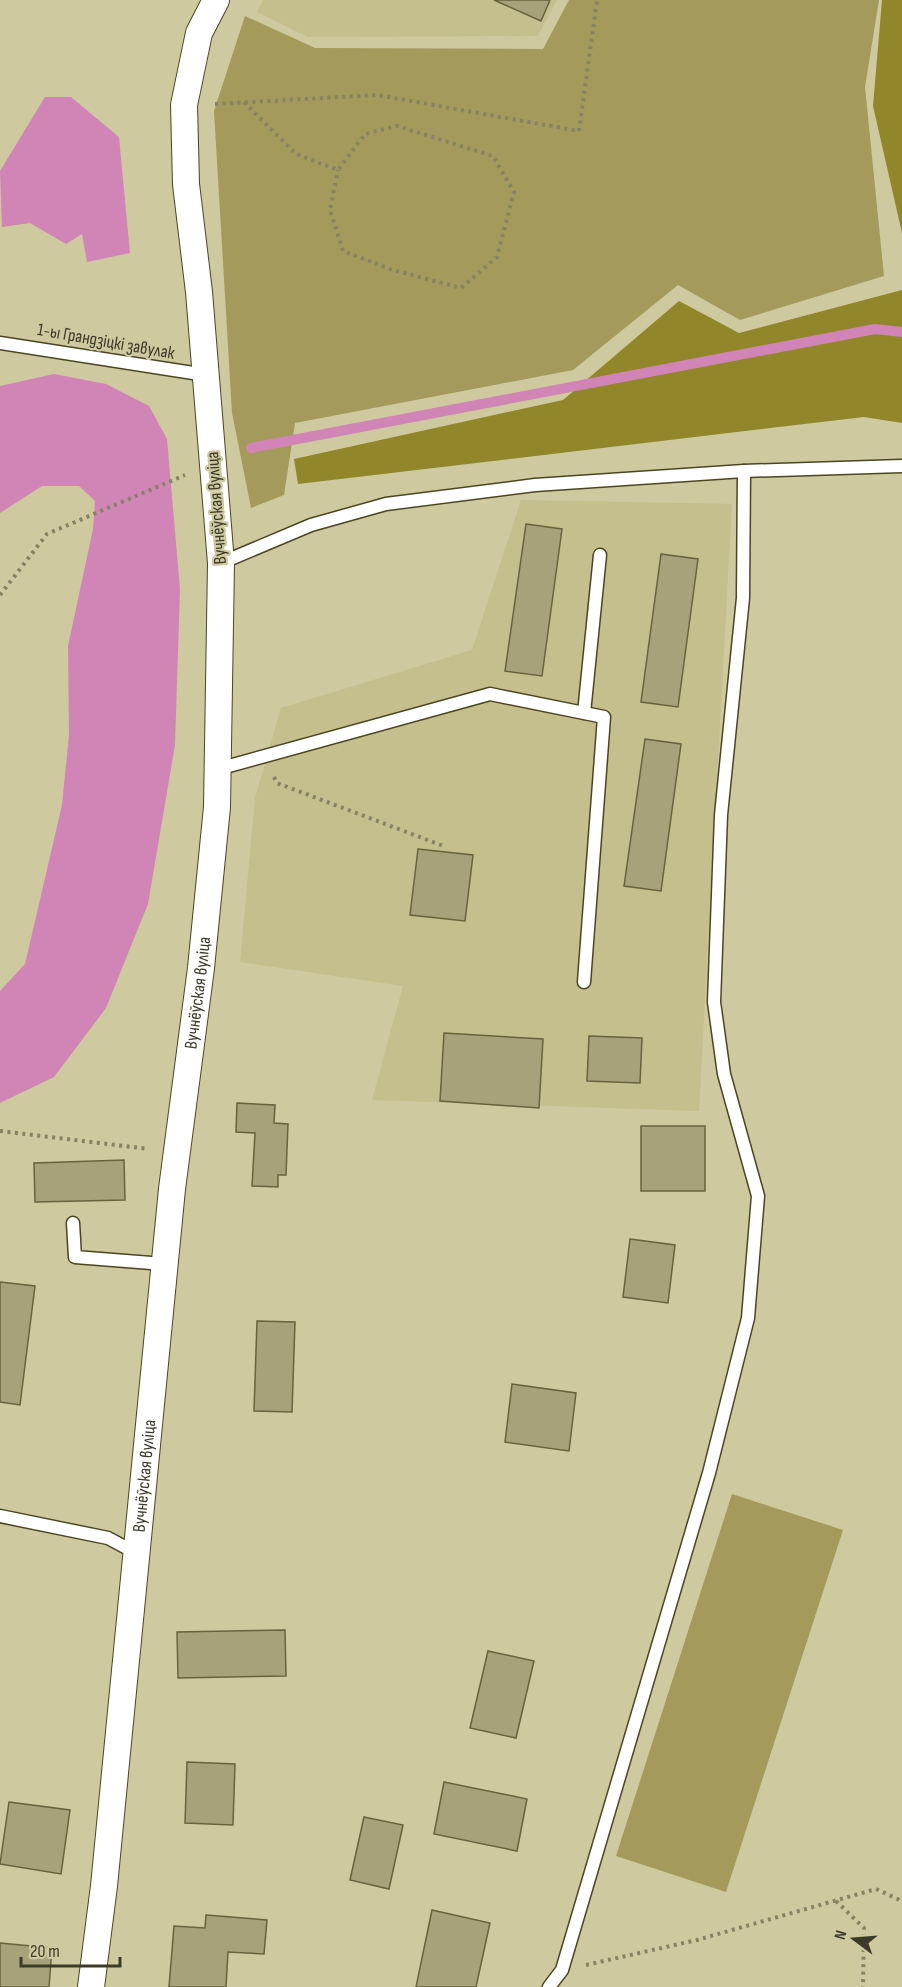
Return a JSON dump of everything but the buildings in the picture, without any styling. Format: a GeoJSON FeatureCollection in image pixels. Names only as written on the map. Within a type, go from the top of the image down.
{"type":"FeatureCollection","features":[{"type":"Feature","properties":{"kind":"street","name":"Вучнёўская вуліца"},"geometry":{"type":"LineString","coordinates":[[91,1987],[164,1264],[201,968],[217,807],[221,563],[206,375],[186,184],[184,105],[199,33],[216,0]]}},
{"type":"Feature","properties":{"kind":"lane","name":"1-ы Грандзіцкі завулак"},"geometry":{"type":"LineString","coordinates":[[0,344],[206,375]]}},
{"type":"Feature","properties":{"kind":"lane"},"geometry":{"type":"LineString","coordinates":[[221,563],[311,525],[386,504],[535,485],[744,471],[902,466]]}},
{"type":"Feature","properties":{"kind":"lane"},"geometry":{"type":"LineString","coordinates":[[549,1987],[562,1970],[709,1473],[748,1318],[758,1196],[724,1074],[714,1002],[721,815],[743,598],[744,471]]}},
{"type":"Feature","properties":{"kind":"lane"},"geometry":{"type":"LineString","coordinates":[[584,713],[600,555]]}},
{"type":"Feature","properties":{"kind":"lane"},"geometry":{"type":"LineString","coordinates":[[218,769],[490,694],[604,717],[584,982]]}},
{"type":"Feature","properties":{"kind":"lane"},"geometry":{"type":"LineString","coordinates":[[73,1222],[75,1257],[164,1264]]}},
{"type":"Feature","properties":{"kind":"lane"},"geometry":{"type":"LineString","coordinates":[[0,1516],[108,1538],[136,1553]]}},
{"type":"Feature","properties":{"kind":"path"},"geometry":{"type":"LineString","coordinates":[[184,105],[377,95],[579,131],[597,0]]}},
{"type":"Feature","properties":{"kind":"path"},"geometry":{"type":"LineString","coordinates":[[244,102],[296,154],[338,170]]}},
{"type":"Feature","properties":{"kind":"path"},"geometry":{"type":"LineString","coordinates":[[397,126],[493,156],[514,192],[497,257],[461,288],[393,270],[343,251],[330,210],[338,170],[365,134],[397,126]]}},
{"type":"Feature","properties":{"kind":"path"},"geometry":{"type":"LineString","coordinates":[[0,595],[47,534],[213,463]]}},
{"type":"Feature","properties":{"kind":"path"},"geometry":{"type":"LineString","coordinates":[[265,756],[277,783],[446,847]]}},
{"type":"Feature","properties":{"kind":"path"},"geometry":{"type":"LineString","coordinates":[[0,1131],[177,1153]]}},
{"type":"Feature","properties":{"kind":"path"},"geometry":{"type":"LineString","coordinates":[[562,1970],[697,1940],[876,1889],[902,1901]]}},
{"type":"Feature","properties":{"kind":"path"},"geometry":{"type":"LineString","coordinates":[[836,1900],[864,1928],[863,1987]]}},
{"type":"Feature","properties":{"kind":"shaded area"},"geometry":{"type":"Polygon","coordinates":[[[263,0],[557,0],[538,36],[308,37],[257,12],[263,0]]]}},
{"type":"Feature","properties":{"kind":"shaded area"},"geometry":{"type":"Polygon","coordinates":[[[569,0],[879,0],[865,87],[884,276],[740,320],[678,285],[573,370],[295,423],[284,495],[251,508],[232,413],[214,111],[245,16],[315,48],[543,49],[569,0]]]}},
{"type":"Feature","properties":{"kind":"shaded area"},"geometry":{"type":"Polygon","coordinates":[[[882,0],[902,0],[902,233],[873,106],[882,0]]]}},
{"type":"Feature","properties":{"kind":"shaded area"},"geometry":{"type":"Polygon","coordinates":[[[45,97],[71,97],[119,137],[130,253],[87,262],[82,234],[66,244],[30,223],[2,227],[0,171],[45,97]]]}},
{"type":"Feature","properties":{"kind":"shaded area"},"geometry":{"type":"Polygon","coordinates":[[[902,290],[902,423],[864,417],[298,484],[294,459],[563,400],[679,301],[739,333],[902,290]]]}},
{"type":"Feature","properties":{"kind":"shaded area"},"geometry":{"type":"Polygon","coordinates":[[[54,374],[106,384],[149,406],[167,439],[180,589],[175,745],[148,904],[106,1008],[54,1077],[0,1103],[0,991],[25,964],[62,805],[69,735],[68,646],[93,529],[95,501],[79,486],[42,486],[0,513],[0,386],[54,374]]]}},
{"type":"Feature","properties":{"kind":"shaded area"},"geometry":{"type":"Polygon","coordinates":[[[521,500],[732,504],[699,1111],[372,1100],[403,986],[240,962],[255,798],[281,708],[472,650],[521,500]]]}},
{"type":"Feature","properties":{"kind":"shaded area"},"geometry":{"type":"Polygon","coordinates":[[[732,1494],[843,1530],[726,1892],[616,1856],[732,1494]]]}},
{"type":"Feature","properties":{"kind":"waterway"},"geometry":{"type":"LineString","coordinates":[[251,448],[875,329],[902,332]]}}]}
